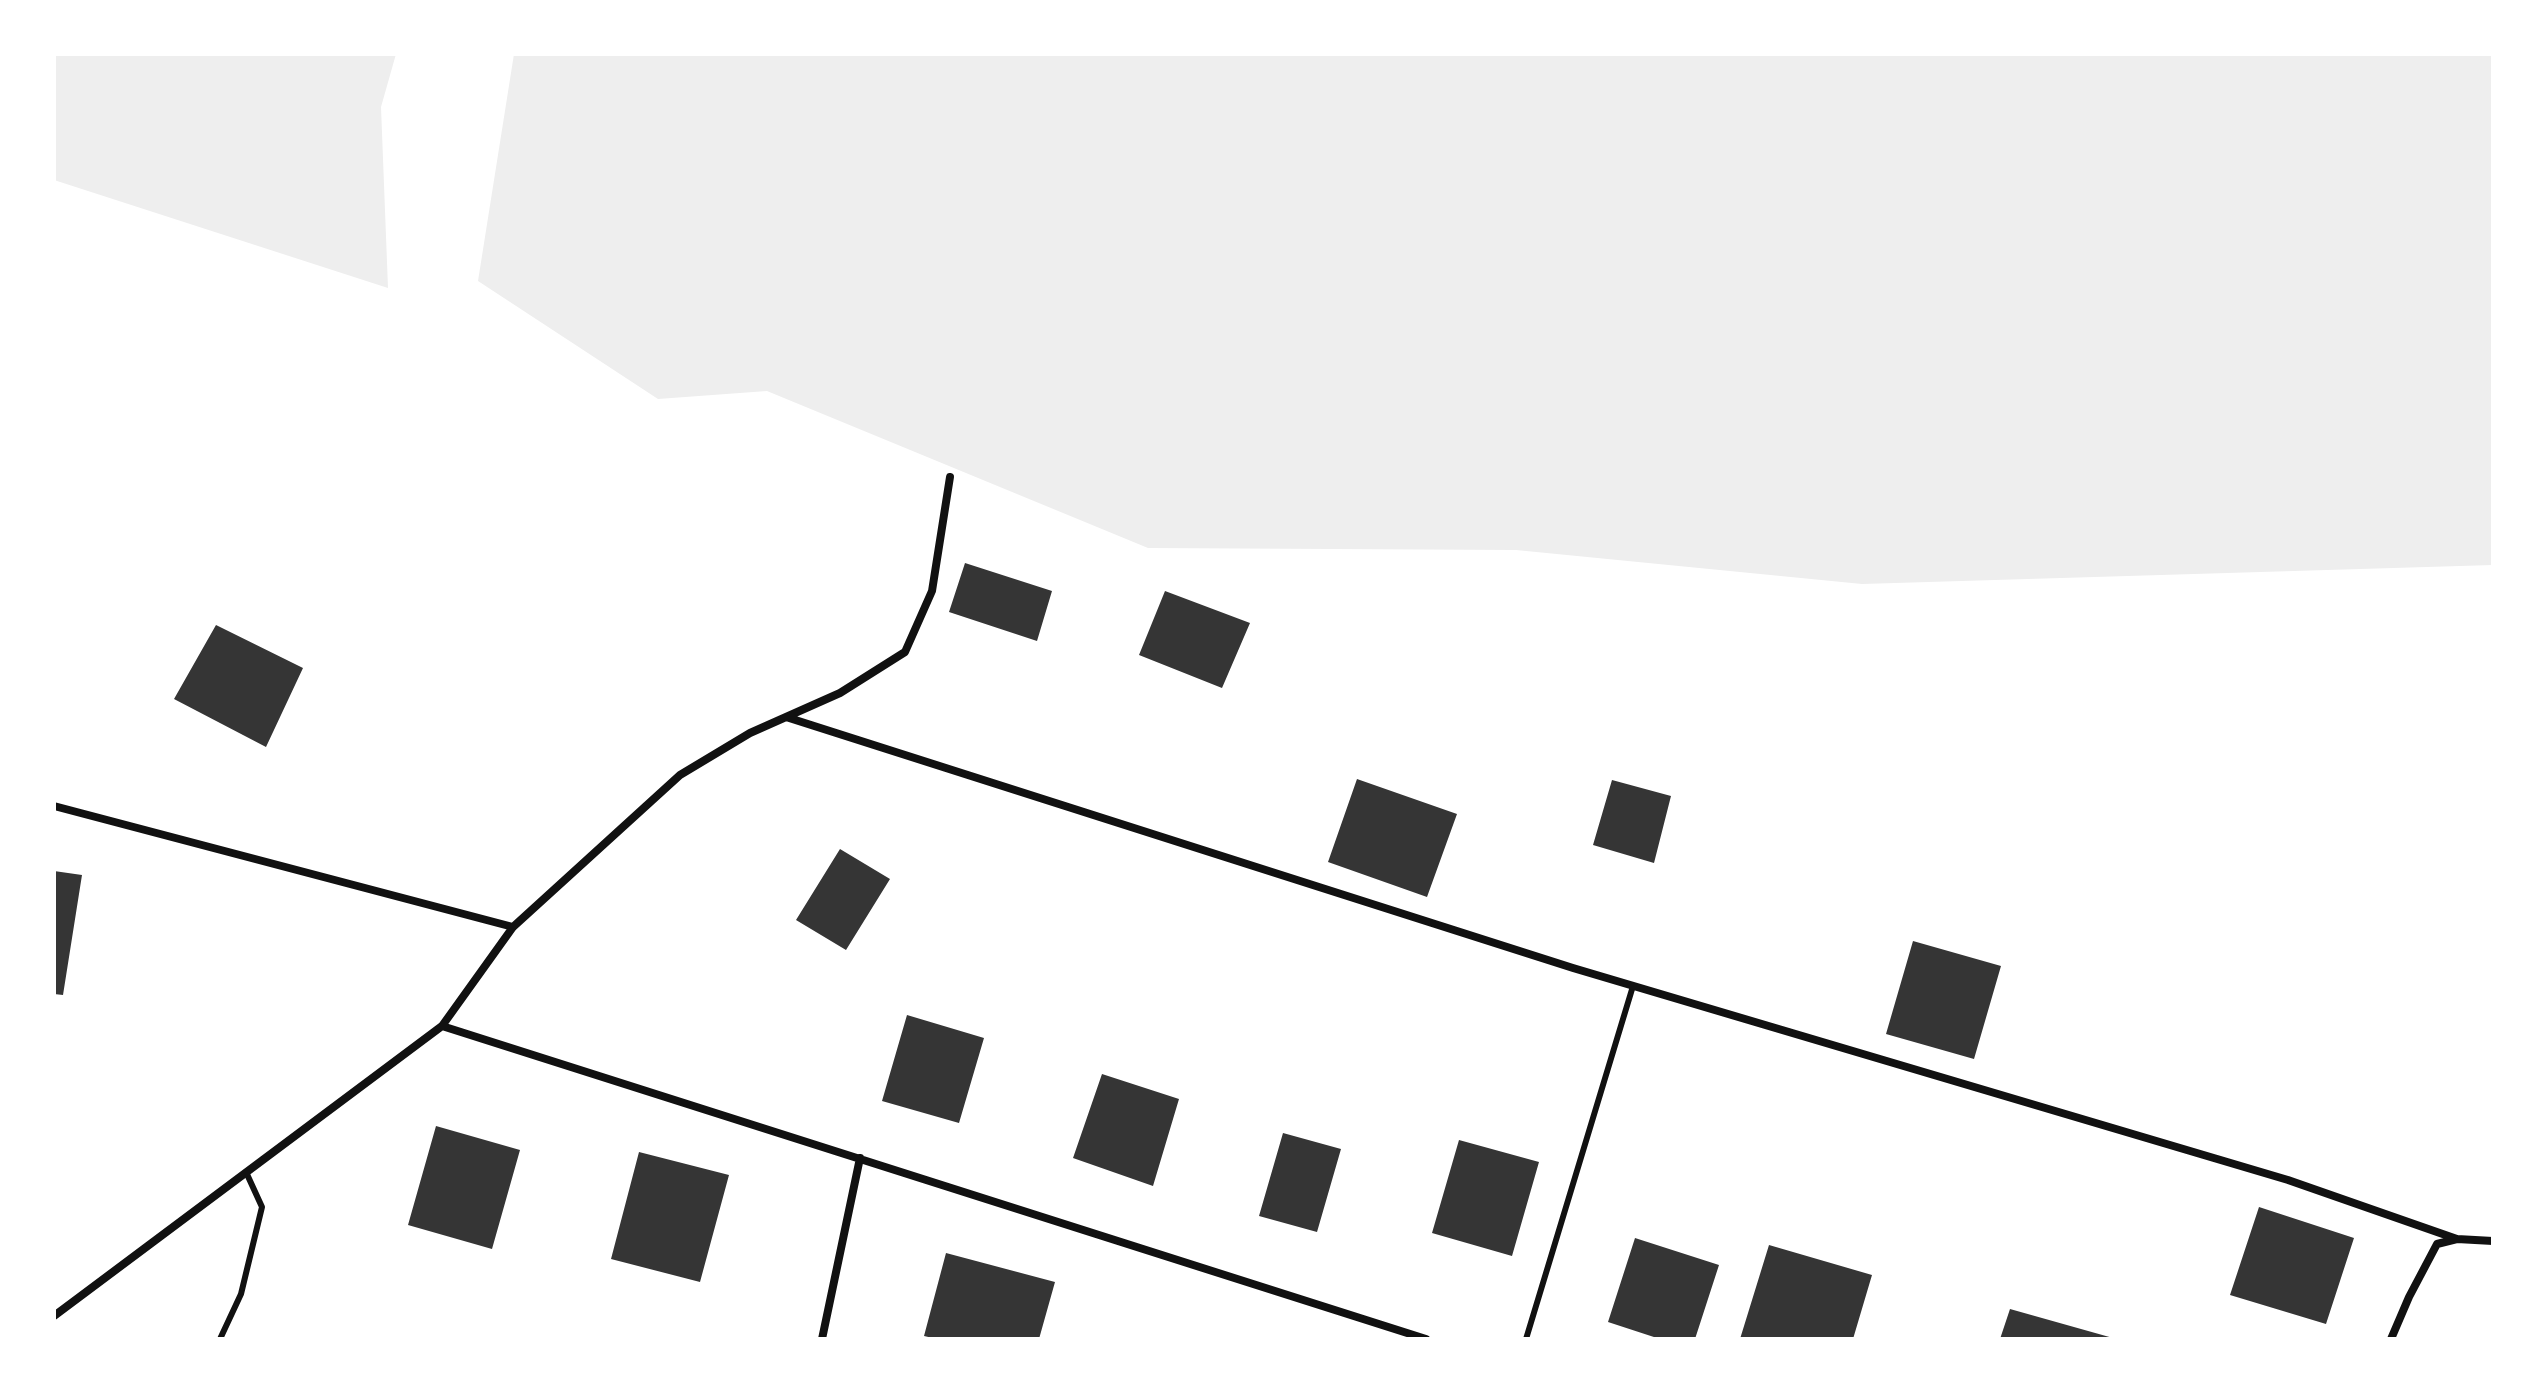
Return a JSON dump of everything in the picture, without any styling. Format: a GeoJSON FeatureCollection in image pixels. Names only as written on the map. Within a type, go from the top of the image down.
{"type":"FeatureCollection","features":[{"type":"Feature","properties":{"kind":"street"},"geometry":{"type":"LineString","coordinates":[[54,1316],[442,1026],[513,927],[680,775],[750,733],[840,693],[905,652],[932,591],[950,477]]}},
{"type":"Feature","properties":{"kind":"street"},"geometry":{"type":"LineString","coordinates":[[786,717],[1633,986],[2288,1180],[2457,1239],[2493,1241]]}},
{"type":"Feature","properties":{"kind":"street"},"geometry":{"type":"LineString","coordinates":[[54,806],[513,927]]}},
{"type":"Feature","properties":{"kind":"street"},"geometry":{"type":"LineString","coordinates":[[442,1026],[1426,1339]]}},
{"type":"Feature","properties":{"kind":"street"},"geometry":{"type":"LineString","coordinates":[[822,1339],[860,1158]]}},
{"type":"Feature","properties":{"kind":"street"},"geometry":{"type":"LineString","coordinates":[[2391,1339],[2437,1244],[2457,1239]]}},
{"type":"Feature","properties":{"kind":"lane"},"geometry":{"type":"LineString","coordinates":[[1526,1339],[1633,986]]}},
{"type":"Feature","properties":{"kind":"lane"},"geometry":{"type":"LineString","coordinates":[[220,1339],[241,1294],[262,1207],[246,1172]]}},
{"type":"Feature","properties":{"kind":"shaded area"},"geometry":{"type":"Polygon","coordinates":[[[54,54],[396,54],[381,107],[388,288],[54,180],[54,54]]]}},
{"type":"Feature","properties":{"kind":"shaded area"},"geometry":{"type":"Polygon","coordinates":[[[514,54],[2493,54],[2493,565],[1862,584],[1516,550],[1148,548],[767,391],[658,399],[478,281],[514,54]]]}},
{"type":"Feature","properties":{"kind":"building"},"geometry":{"type":"Polygon","coordinates":[[[965,563],[1052,591],[1037,641],[949,612],[965,563]]]}},
{"type":"Feature","properties":{"kind":"building"},"geometry":{"type":"Polygon","coordinates":[[[1165,591],[1250,623],[1222,688],[1139,655],[1165,591]]]}},
{"type":"Feature","properties":{"kind":"building"},"geometry":{"type":"Polygon","coordinates":[[[216,625],[303,668],[266,747],[174,699],[216,625]]]}},
{"type":"Feature","properties":{"kind":"building"},"geometry":{"type":"Polygon","coordinates":[[[1357,779],[1457,814],[1427,897],[1328,862],[1357,779]]]}},
{"type":"Feature","properties":{"kind":"building"},"geometry":{"type":"Polygon","coordinates":[[[1612,780],[1671,796],[1654,863],[1593,845],[1612,780]]]}},
{"type":"Feature","properties":{"kind":"building"},"geometry":{"type":"Polygon","coordinates":[[[840,849],[890,879],[846,950],[796,920],[840,849]]]}},
{"type":"Feature","properties":{"kind":"building"},"geometry":{"type":"Polygon","coordinates":[[[54,871],[82,875],[63,995],[54,994],[54,871]]]}},
{"type":"Feature","properties":{"kind":"building"},"geometry":{"type":"Polygon","coordinates":[[[1913,941],[2001,966],[1974,1059],[1886,1034],[1913,941]]]}},
{"type":"Feature","properties":{"kind":"building"},"geometry":{"type":"Polygon","coordinates":[[[907,1015],[984,1038],[959,1123],[882,1101],[907,1015]]]}},
{"type":"Feature","properties":{"kind":"building"},"geometry":{"type":"Polygon","coordinates":[[[1102,1074],[1179,1099],[1153,1186],[1073,1158],[1102,1074]]]}},
{"type":"Feature","properties":{"kind":"building"},"geometry":{"type":"Polygon","coordinates":[[[436,1126],[520,1150],[492,1249],[408,1225],[436,1126]]]}},
{"type":"Feature","properties":{"kind":"building"},"geometry":{"type":"Polygon","coordinates":[[[1283,1133],[1341,1149],[1317,1232],[1259,1216],[1283,1133]]]}},
{"type":"Feature","properties":{"kind":"building"},"geometry":{"type":"Polygon","coordinates":[[[1459,1140],[1539,1162],[1512,1256],[1432,1233],[1459,1140]]]}},
{"type":"Feature","properties":{"kind":"building"},"geometry":{"type":"Polygon","coordinates":[[[639,1152],[729,1175],[700,1282],[611,1259],[639,1152]]]}},
{"type":"Feature","properties":{"kind":"building"},"geometry":{"type":"Polygon","coordinates":[[[2259,1207],[2354,1238],[2326,1324],[2230,1295],[2259,1207]]]}},
{"type":"Feature","properties":{"kind":"building"},"geometry":{"type":"Polygon","coordinates":[[[1635,1238],[1719,1265],[1695,1339],[1660,1339],[1608,1322],[1635,1238]]]}},
{"type":"Feature","properties":{"kind":"building"},"geometry":{"type":"Polygon","coordinates":[[[1769,1245],[1872,1275],[1853,1339],[1740,1339],[1769,1245]]]}},
{"type":"Feature","properties":{"kind":"building"},"geometry":{"type":"Polygon","coordinates":[[[946,1253],[1055,1282],[1039,1339],[937,1339],[924,1336],[946,1253]]]}},
{"type":"Feature","properties":{"kind":"building"},"geometry":{"type":"Polygon","coordinates":[[[2010,1309],[2113,1338],[2000,1339],[2010,1309]]]}}]}
